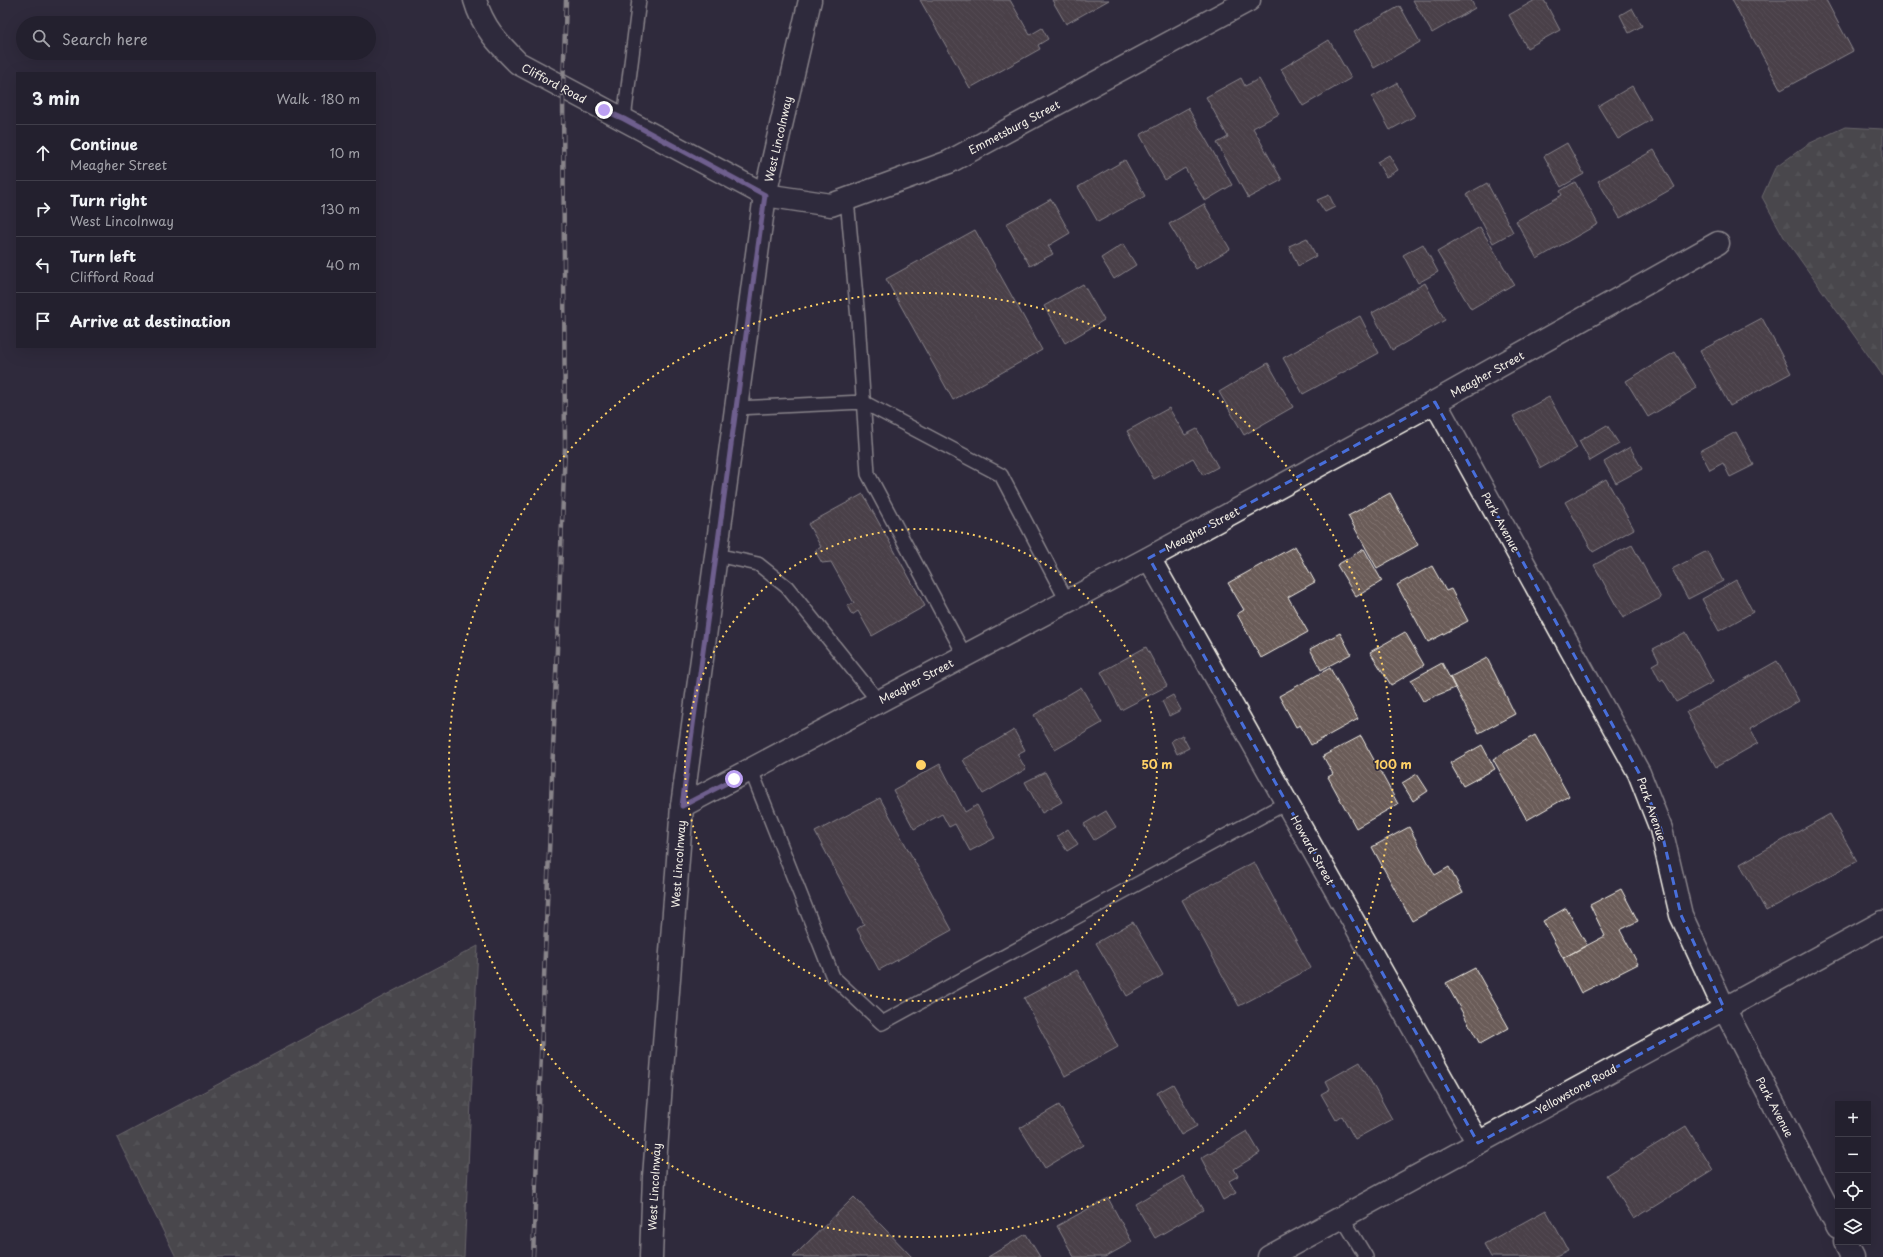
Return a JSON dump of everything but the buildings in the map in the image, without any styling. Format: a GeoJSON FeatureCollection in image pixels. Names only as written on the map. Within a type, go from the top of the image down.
{"type":"FeatureCollection","features":[{"type":"Feature","properties":{"kind":"street","name":"Clifford Road"},"geometry":{"type":"LineString","coordinates":[[475,0],[479,15],[492,37],[518,64],[765,195]]}},
{"type":"Feature","properties":{"kind":"street","name":"West Lincolnway"},"geometry":{"type":"LineString","coordinates":[[654,1254],[654,1177],[682,806],[765,195],[810,0]]}},
{"type":"Feature","properties":{"kind":"street","name":"Emmetsburg Street"},"geometry":{"type":"LineString","coordinates":[[765,195],[831,205],[950,162],[1249,0]]}},
{"type":"Feature","properties":{"kind":"street","name":"Meagher Street"},"geometry":{"type":"LineString","coordinates":[[682,806],[1149,558],[1436,402],[1718,243]]}},
{"type":"Feature","properties":{"kind":"street","name":"Park Avenue"},"geometry":{"type":"LineString","coordinates":[[1436,402],[1639,773],[1661,829],[1681,915],[1724,1008],[1835,1222]]}},
{"type":"Feature","properties":{"kind":"street","name":"Howard Street"},"geometry":{"type":"LineString","coordinates":[[1149,558],[1478,1143]]}},
{"type":"Feature","properties":{"kind":"street","name":"Yellowstone Road"},"geometry":{"type":"LineString","coordinates":[[1269,1257],[1883,922]]}},
{"type":"Feature","properties":{"kind":"street"},"geometry":{"type":"LineString","coordinates":[[1847,1245],[1853,1257]]}},
{"type":"Feature","properties":{"kind":"lane"},"geometry":{"type":"LineString","coordinates":[[624,119],[639,0]]}},
{"type":"Feature","properties":{"kind":"lane"},"geometry":{"type":"LineString","coordinates":[[847,199],[868,474],[964,656]]}},
{"type":"Feature","properties":{"kind":"lane"},"geometry":{"type":"LineString","coordinates":[[736,408],[863,402],[1001,475],[1067,601]]}},
{"type":"Feature","properties":{"kind":"lane"},"geometry":{"type":"LineString","coordinates":[[716,555],[758,564],[787,587],[879,702]]}},
{"type":"Feature","properties":{"kind":"lane"},"geometry":{"type":"LineString","coordinates":[[750,770],[833,977],[882,1024],[1286,803]]}},
{"type":"Feature","properties":{"kind":"lane"},"geometry":{"type":"LineString","coordinates":[[1342,1217],[1366,1257]]}},
{"type":"Feature","properties":{"kind":"highlighted area"},"geometry":{"type":"Polygon","coordinates":[[[1435,402],[1639,773],[1661,829],[1681,915],[1724,1008],[1478,1143],[1149,558],[1435,402]]]}},
{"type":"Feature","properties":{"kind":"green space"},"geometry":{"type":"Polygon","coordinates":[[[1845,127],[1883,129],[1883,376],[1784,237],[1762,197],[1775,168],[1808,144],[1845,127]]]}},
{"type":"Feature","properties":{"kind":"green space"},"geometry":{"type":"Polygon","coordinates":[[[478,946],[464,1257],[176,1257],[117,1138],[478,946]]]}},
{"type":"Feature","properties":{"kind":"railway"},"geometry":{"type":"LineString","coordinates":[[533,1257],[565,447],[563,87],[566,0]]}},
{"type":"Feature","properties":{"kind":"route"},"geometry":{"type":"LineString","coordinates":[[604,110],[624,119],[765,195],[682,806],[734,779]]}}]}
